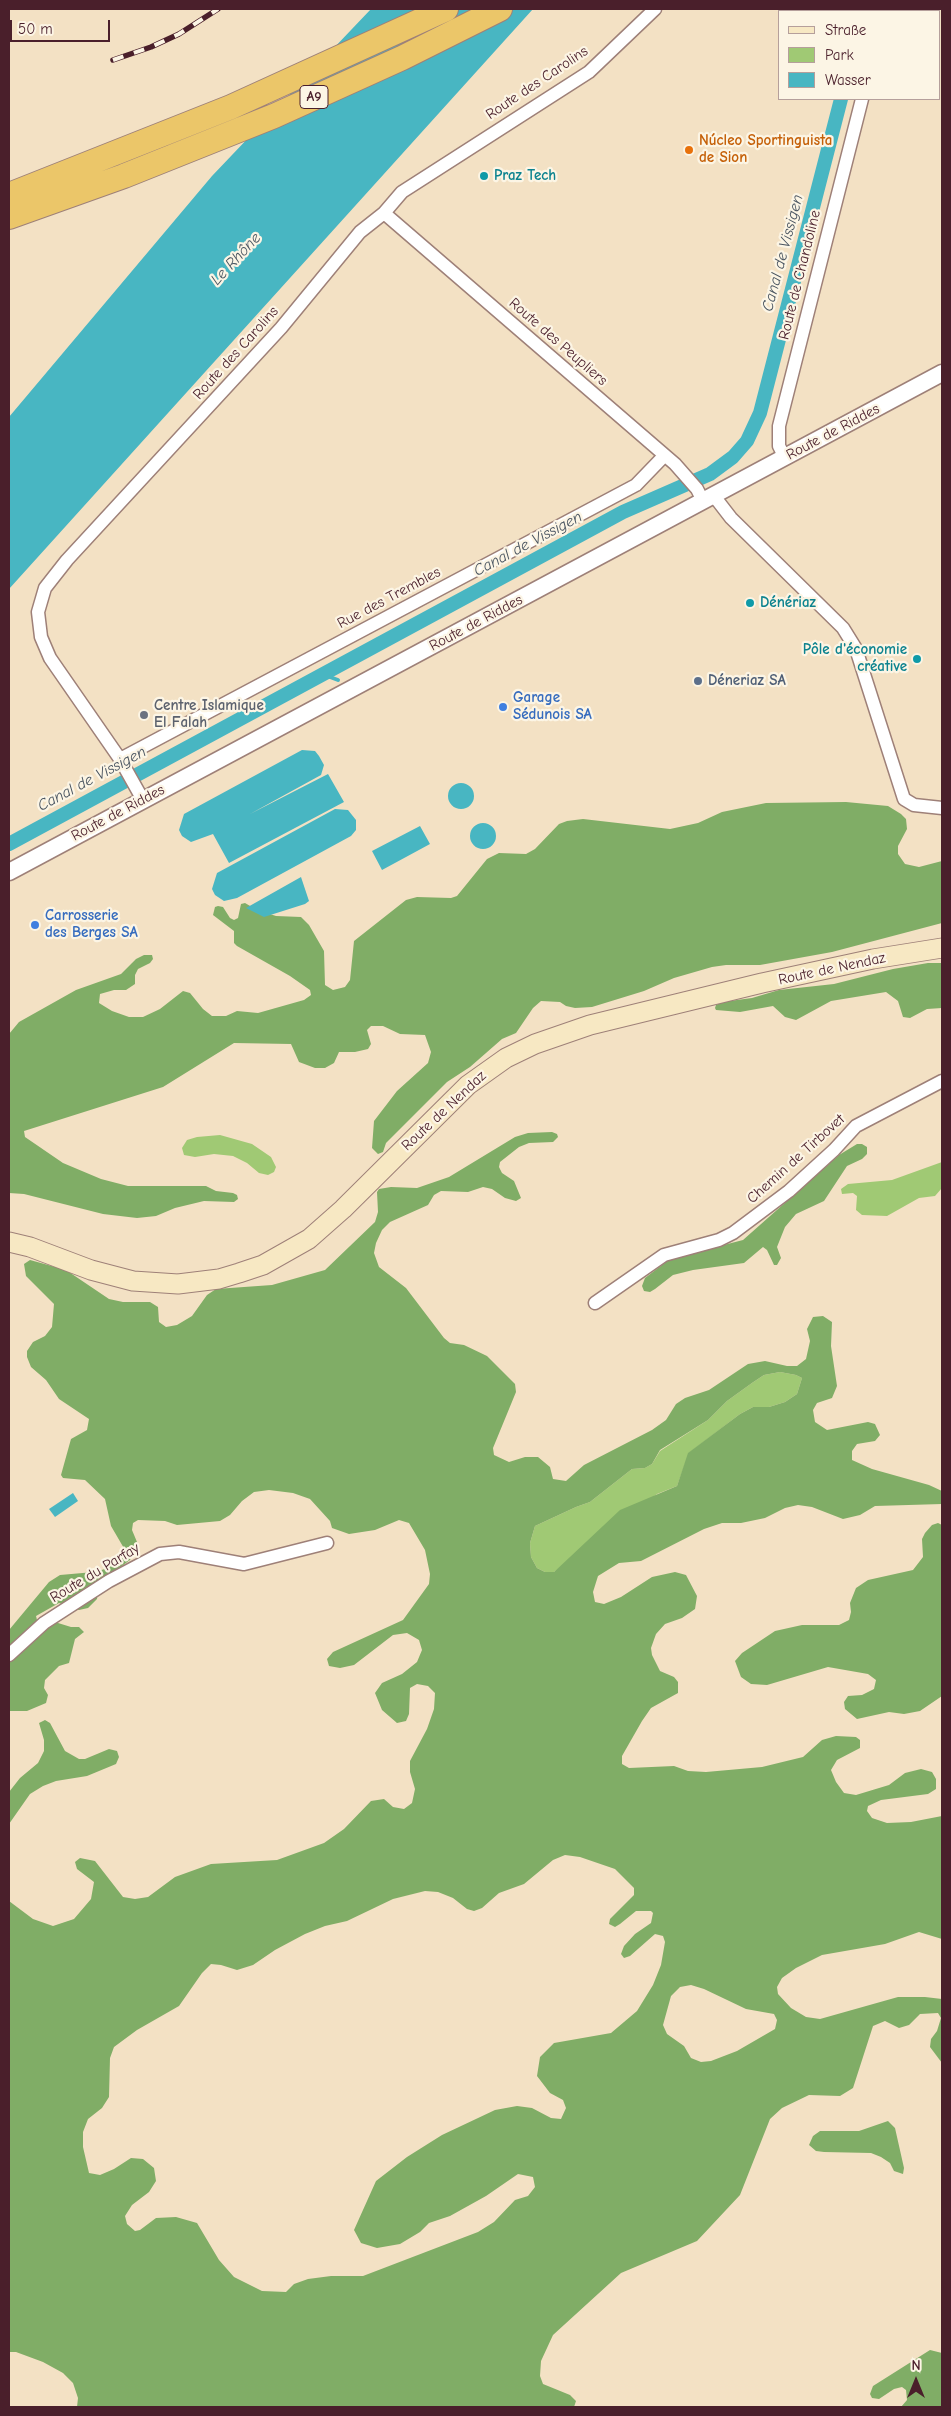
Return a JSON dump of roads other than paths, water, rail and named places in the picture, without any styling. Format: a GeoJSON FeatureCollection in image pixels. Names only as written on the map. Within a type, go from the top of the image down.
{"type":"FeatureCollection","features":[{"type":"Feature","properties":{"kind":"highway","name":"A9"},"geometry":{"type":"LineString","coordinates":[[9,195],[133,147],[269,90],[446,9]]}},
{"type":"Feature","properties":{"kind":"highway","name":"A9"},"geometry":{"type":"LineString","coordinates":[[9,218],[197,148],[337,88],[500,9]]}},
{"type":"Feature","properties":{"kind":"main road","name":"Route de Nendaz"},"geometry":{"type":"LineString","coordinates":[[9,1242],[30,1247],[91,1270],[133,1281],[178,1284],[219,1279],[239,1273],[263,1265],[309,1239],[343,1209],[468,1085],[499,1063],[535,1044],[598,1023],[729,991],[849,964],[942,948]]}},
{"type":"Feature","properties":{"kind":"street","name":"Route des Carolins"},"geometry":{"type":"LineString","coordinates":[[143,800],[120,759],[50,658],[42,637],[38,612],[45,588],[67,560],[282,328],[360,232],[384,213],[402,192],[589,72],[655,9]]}},
{"type":"Feature","properties":{"kind":"street","name":"Route de Chandoline"},"geometry":{"type":"LineString","coordinates":[[784,458],[779,446],[779,426],[862,100]]}},
{"type":"Feature","properties":{"kind":"street","name":"Route des Peupliers"},"geometry":{"type":"LineString","coordinates":[[384,213],[682,471],[843,628],[856,649],[904,799],[914,805],[942,808]]}},
{"type":"Feature","properties":{"kind":"street","name":"Route de Riddes"},"geometry":{"type":"LineString","coordinates":[[9,872],[705,495],[784,458],[942,374]]}},
{"type":"Feature","properties":{"kind":"street","name":"Rue des Trembles"},"geometry":{"type":"LineString","coordinates":[[120,759],[636,485],[664,456]]}},
{"type":"Feature","properties":{"kind":"street","name":"Chemin de Tirbovet"},"geometry":{"type":"LineString","coordinates":[[595,1302],[664,1255],[719,1240],[740,1228],[784,1194],[834,1150],[856,1126],[942,1081]]}},
{"type":"Feature","properties":{"kind":"street","name":"Route du Parfay"},"geometry":{"type":"LineString","coordinates":[[9,1655],[44,1623],[108,1580],[160,1554],[179,1552],[244,1564],[327,1543]]}},
{"type":"Feature","properties":{"kind":"water","name":"Le Rhône"},"geometry":{"type":"Polygon","coordinates":[[[371,9],[533,9],[9,589],[9,417],[212,176],[371,9]]]}},
{"type":"Feature","properties":{"kind":"water"},"geometry":{"type":"Polygon","coordinates":[[[302,750],[315,751],[319,756],[324,765],[321,775],[250,814],[328,774],[344,802],[229,863],[213,834],[191,842],[182,836],[179,830],[184,814],[302,750]]]}},
{"type":"Feature","properties":{"kind":"water"},"geometry":{"type":"Polygon","coordinates":[[[461,783],[470,787],[474,796],[470,805],[461,809],[452,805],[448,796],[452,787],[461,783]]]}},
{"type":"Feature","properties":{"kind":"water"},"geometry":{"type":"Polygon","coordinates":[[[335,809],[348,810],[356,820],[356,830],[351,836],[237,898],[224,901],[215,895],[212,889],[217,873],[335,809]]]}},
{"type":"Feature","properties":{"kind":"water"},"geometry":{"type":"Polygon","coordinates":[[[483,823],[492,827],[496,836],[492,845],[483,849],[474,845],[470,836],[474,827],[483,823]]]}},
{"type":"Feature","properties":{"kind":"water"},"geometry":{"type":"Polygon","coordinates":[[[420,826],[430,844],[382,870],[372,851],[420,826]]]}},
{"type":"Feature","properties":{"kind":"water"},"geometry":{"type":"Polygon","coordinates":[[[301,877],[309,901],[305,904],[264,917],[246,908],[301,877]]]}},
{"type":"Feature","properties":{"kind":"water"},"geometry":{"type":"Polygon","coordinates":[[[73,1493],[78,1501],[55,1517],[49,1509],[73,1493]]]}},
{"type":"Feature","properties":{"kind":"waterway","name":"Canal de Vissigen"},"geometry":{"type":"LineString","coordinates":[[9,844],[623,512],[710,474],[733,457],[747,441],[760,413],[841,100]]}},
{"type":"Feature","properties":{"kind":"waterway"},"geometry":{"type":"LineString","coordinates":[[322,674],[338,680]]}},
{"type":"Feature","properties":{"kind":"railway"},"geometry":{"type":"LineString","coordinates":[[113,60],[151,47],[179,34],[218,9]]}},
{"type":"Feature","properties":{"kind":"place","name":"Núcleo Sportinguista de Sion"},"geometry":{"type":"Point","coordinates":[689,150]}},
{"type":"Feature","properties":{"kind":"place","name":"Praz Tech"},"geometry":{"type":"Point","coordinates":[484,176]}},
{"type":"Feature","properties":{"kind":"place","name":"Dénériaz"},"geometry":{"type":"Point","coordinates":[750,603]}},
{"type":"Feature","properties":{"kind":"place","name":"Pôle d'économie créative"},"geometry":{"type":"Point","coordinates":[917,659]}},
{"type":"Feature","properties":{"kind":"place","name":"Déneriaz SA"},"geometry":{"type":"Point","coordinates":[698,681]}},
{"type":"Feature","properties":{"kind":"place","name":"Garage Sédunois SA"},"geometry":{"type":"Point","coordinates":[503,707]}},
{"type":"Feature","properties":{"kind":"place","name":"Centre Islamique El Falah"},"geometry":{"type":"Point","coordinates":[144,715]}},
{"type":"Feature","properties":{"kind":"place","name":"Carrosserie des Berges SA"},"geometry":{"type":"Point","coordinates":[35,925]}}]}
